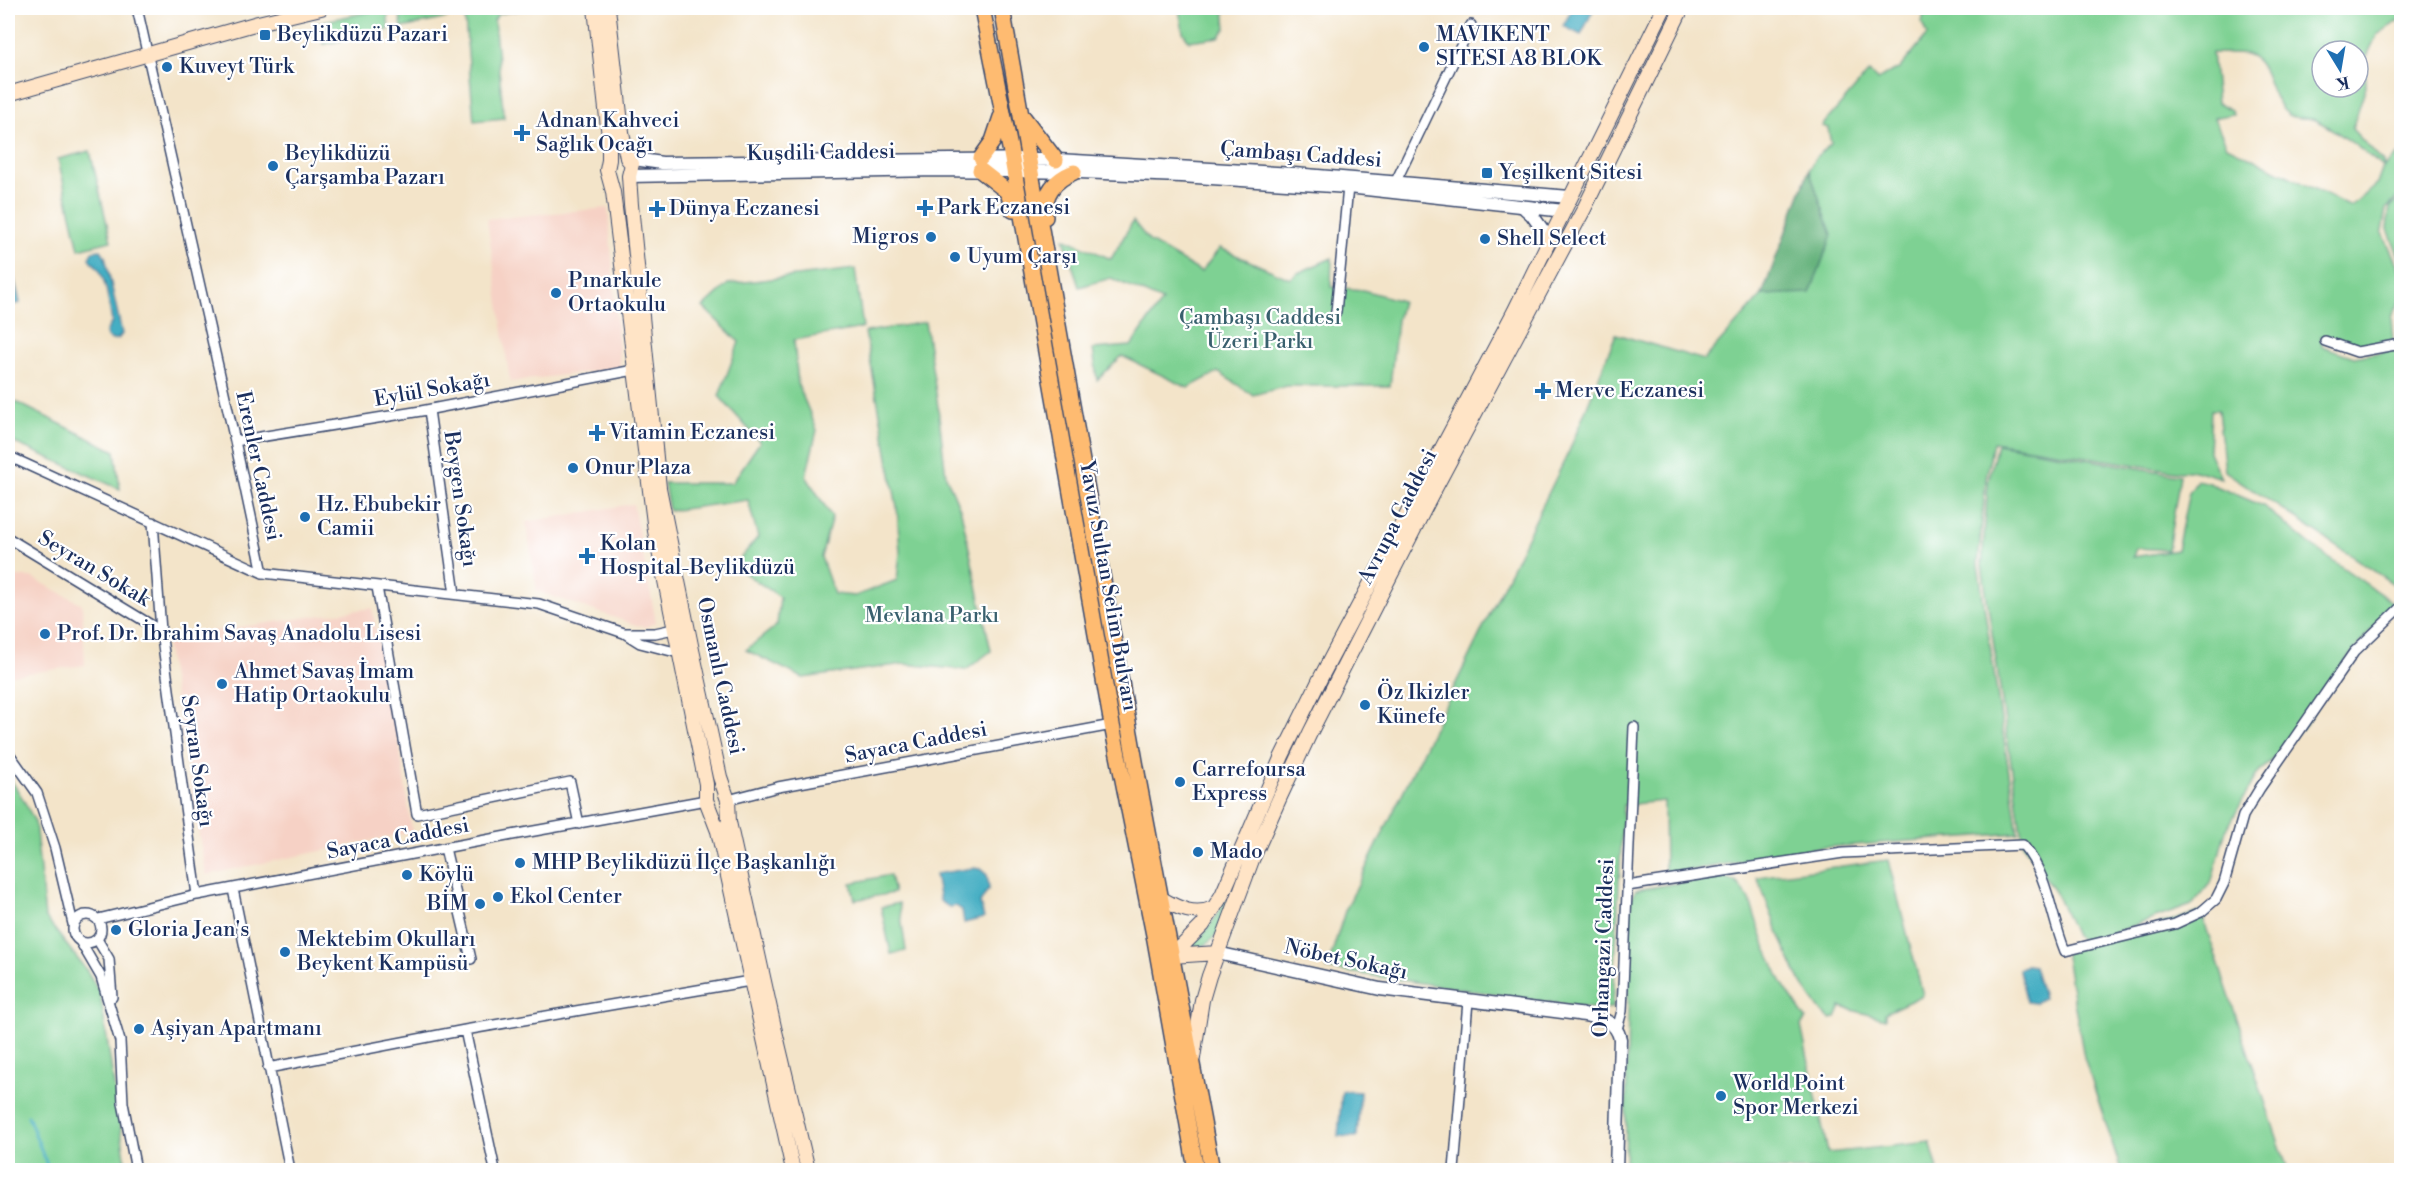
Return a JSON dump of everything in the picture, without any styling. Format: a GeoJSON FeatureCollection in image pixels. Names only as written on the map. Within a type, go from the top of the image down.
{"type":"FeatureCollection","features":[{"type":"Feature","properties":{"kind":"main road"},"geometry":{"type":"LineString","coordinates":[[8,94],[281,8]]}},
{"type":"Feature","properties":{"kind":"main road"},"geometry":{"type":"LineString","coordinates":[[8,85],[296,10],[321,8]]}},
{"type":"Feature","properties":{"kind":"main road","name":"Osmanlı Caddesi"},"geometry":{"type":"LineString","coordinates":[[595,8],[609,160],[607,166],[655,531],[685,651],[707,802],[718,831],[793,1170]]}},
{"type":"Feature","properties":{"kind":"main road","name":"Osmanlı Caddesi"},"geometry":{"type":"LineString","coordinates":[[608,8],[622,132],[627,158],[632,168],[629,176],[659,488],[680,627]]}},
{"type":"Feature","properties":{"kind":"main road","name":"Yavuz Sultan Selim Bulvarı"},"geometry":{"type":"LineString","coordinates":[[982,8],[1026,236],[1111,718],[1165,957],[1192,1062],[1212,1170]]}},
{"type":"Feature","properties":{"kind":"main road","name":"Yavuz Sultan Selim Bulvarı"},"geometry":{"type":"LineString","coordinates":[[1002,8],[1129,715],[1139,784],[1162,899],[1165,957],[1196,1170]]}},
{"type":"Feature","properties":{"kind":"main road","name":"Avrupa Caddesi"},"geometry":{"type":"LineString","coordinates":[[1165,957],[1195,934],[1214,908],[1282,756],[1321,677],[1550,240],[1664,8]]}},
{"type":"Feature","properties":{"kind":"main road","name":"Avrupa Caddesi"},"geometry":{"type":"LineString","coordinates":[[1192,1062],[1202,1000],[1217,953],[1252,860],[1310,733],[1432,494],[1584,209],[1682,8]]}},
{"type":"Feature","properties":{"kind":"main road"},"geometry":{"type":"LineString","coordinates":[[1002,111],[996,135],[980,164],[1008,192],[1017,224],[1026,236]]}},
{"type":"Feature","properties":{"kind":"main road"},"geometry":{"type":"LineString","coordinates":[[1020,113],[1044,148],[1056,160]]}},
{"type":"Feature","properties":{"kind":"main road"},"geometry":{"type":"LineString","coordinates":[[609,160],[616,156],[627,158]]}},
{"type":"Feature","properties":{"kind":"main road"},"geometry":{"type":"LineString","coordinates":[[1042,234],[1046,221],[1044,206],[1046,196],[1060,178],[1074,172]]}},
{"type":"Feature","properties":{"kind":"main road"},"geometry":{"type":"LineString","coordinates":[[610,176],[622,180],[629,176]]}},
{"type":"Feature","properties":{"kind":"main road"},"geometry":{"type":"LineString","coordinates":[[1564,211],[1584,209],[1580,203],[1570,197]]}},
{"type":"Feature","properties":{"kind":"main road","name":"Osmanlı Caddesi"},"geometry":{"type":"LineString","coordinates":[[685,651],[727,799],[729,822],[808,1170]]}},
{"type":"Feature","properties":{"kind":"main road"},"geometry":{"type":"LineString","coordinates":[[1111,718],[1125,708],[1129,715]]}},
{"type":"Feature","properties":{"kind":"main road"},"geometry":{"type":"LineString","coordinates":[[718,789],[727,799],[717,812],[707,802],[718,789]]}},
{"type":"Feature","properties":{"kind":"main road"},"geometry":{"type":"LineString","coordinates":[[1162,899],[1187,911],[1207,911],[1214,908]]}},
{"type":"Feature","properties":{"kind":"main road"},"geometry":{"type":"LineString","coordinates":[[1165,957],[1217,953]]}},
{"type":"Feature","properties":{"kind":"street","name":"Erenler Caddesi"},"geometry":{"type":"LineString","coordinates":[[137,8],[263,573],[539,603],[624,633]]}},
{"type":"Feature","properties":{"kind":"street"},"geometry":{"type":"LineString","coordinates":[[1396,182],[1471,25]]}},
{"type":"Feature","properties":{"kind":"street","name":"Kuşdili Caddesi"},"geometry":{"type":"LineString","coordinates":[[627,158],[662,163],[1029,165]]}},
{"type":"Feature","properties":{"kind":"street","name":"Çambaşı Caddesi"},"geometry":{"type":"LineString","coordinates":[[1029,165],[1056,160],[1396,182],[1570,197]]}},
{"type":"Feature","properties":{"kind":"street","name":"Kuşdili Caddesi"},"geometry":{"type":"LineString","coordinates":[[629,176],[901,165]]}},
{"type":"Feature","properties":{"kind":"street","name":"Çambaşı Caddesi"},"geometry":{"type":"LineString","coordinates":[[1029,165],[1074,172],[1181,176],[1348,188],[1564,211]]}},
{"type":"Feature","properties":{"kind":"street"},"geometry":{"type":"LineString","coordinates":[[1336,312],[1348,188]]}},
{"type":"Feature","properties":{"kind":"street"},"geometry":{"type":"LineString","coordinates":[[1522,206],[1532,215],[1550,240]]}},
{"type":"Feature","properties":{"kind":"street"},"geometry":{"type":"LineString","coordinates":[[2325,341],[2357,352],[2395,345],[2402,349]]}},
{"type":"Feature","properties":{"kind":"street","name":"Eylül Sokağı"},"geometry":{"type":"LineString","coordinates":[[235,441],[429,410],[634,370]]}},
{"type":"Feature","properties":{"kind":"street","name":"Beygen Sokağı"},"geometry":{"type":"LineString","coordinates":[[429,410],[455,594]]}},
{"type":"Feature","properties":{"kind":"street"},"geometry":{"type":"LineString","coordinates":[[8,456],[263,573]]}},
{"type":"Feature","properties":{"kind":"street","name":"Seyran Sokağı"},"geometry":{"type":"LineString","coordinates":[[153,522],[161,631],[197,895]]}},
{"type":"Feature","properties":{"kind":"street","name":"Seyran Sokak"},"geometry":{"type":"LineString","coordinates":[[8,538],[161,631]]}},
{"type":"Feature","properties":{"kind":"street"},"geometry":{"type":"LineString","coordinates":[[377,587],[417,814],[570,782],[579,824]]}},
{"type":"Feature","properties":{"kind":"street"},"geometry":{"type":"LineString","coordinates":[[1627,886],[1843,853],[2023,845],[2043,875],[2065,951],[2175,924],[2201,912],[2216,899],[2224,883],[2243,816],[2354,652],[2402,606]]}},
{"type":"Feature","properties":{"kind":"street"},"geometry":{"type":"LineString","coordinates":[[624,633],[655,633],[680,627]]}},
{"type":"Feature","properties":{"kind":"street"},"geometry":{"type":"LineString","coordinates":[[624,633],[640,642],[685,651]]}},
{"type":"Feature","properties":{"kind":"street","name":"Sayaca Caddesi"},"geometry":{"type":"LineString","coordinates":[[727,799],[1111,718]]}},
{"type":"Feature","properties":{"kind":"street","name":"Orhangazi Caddesi"},"geometry":{"type":"LineString","coordinates":[[1616,1170],[1620,1057],[1620,1039],[1617,1029],[1622,1011],[1634,727]]}},
{"type":"Feature","properties":{"kind":"street"},"geometry":{"type":"LineString","coordinates":[[8,752],[37,793],[55,848],[73,924],[73,934],[97,967],[113,1015],[120,1041],[123,1103],[136,1170]]}},
{"type":"Feature","properties":{"kind":"street","name":"Sayaca Caddesi"},"geometry":{"type":"LineString","coordinates":[[98,919],[197,895],[512,835],[707,802]]}},
{"type":"Feature","properties":{"kind":"street"},"geometry":{"type":"LineString","coordinates":[[445,848],[471,959]]}},
{"type":"Feature","properties":{"kind":"street"},"geometry":{"type":"LineString","coordinates":[[233,889],[290,1170]]}},
{"type":"Feature","properties":{"kind":"street"},"geometry":{"type":"LineString","coordinates":[[73,924],[76,919],[89,914],[98,919],[102,928],[97,939],[88,943],[80,941]]}},
{"type":"Feature","properties":{"kind":"street"},"geometry":{"type":"LineString","coordinates":[[97,939],[109,959],[113,1015]]}},
{"type":"Feature","properties":{"kind":"street","name":"Nöbet Sokağı"},"geometry":{"type":"LineString","coordinates":[[1217,953],[1380,989],[1601,1018],[1617,1029]]}},
{"type":"Feature","properties":{"kind":"street"},"geometry":{"type":"LineString","coordinates":[[268,1068],[465,1030],[750,981]]}},
{"type":"Feature","properties":{"kind":"street"},"geometry":{"type":"LineString","coordinates":[[1454,1170],[1468,1001]]}},
{"type":"Feature","properties":{"kind":"street"},"geometry":{"type":"LineString","coordinates":[[465,1030],[495,1170]]}},
{"type":"Feature","properties":{"kind":"shaded area","name":"Pınarkule Ortaokulu"},"geometry":{"type":"Polygon","coordinates":[[[608,208],[620,368],[510,382],[487,219],[608,208]]]}},
{"type":"Feature","properties":{"kind":"shaded area","name":"Kolan Hospital-Beylikdüzü"},"geometry":{"type":"Polygon","coordinates":[[[633,504],[656,622],[646,627],[639,626],[537,591],[526,522],[633,504]]]}},
{"type":"Feature","properties":{"kind":"shaded area","name":"Prof. Dr. İbrahim Savaş Anadolu Lisesi"},"geometry":{"type":"Polygon","coordinates":[[[8,577],[31,577],[82,604],[85,665],[8,676],[8,577]]]}},
{"type":"Feature","properties":{"kind":"shaded area"},"geometry":{"type":"Polygon","coordinates":[[[372,608],[399,743],[412,832],[206,875],[165,638],[372,608]]]}},
{"type":"Feature","properties":{"kind":"green space"},"geometry":{"type":"Polygon","coordinates":[[[387,8],[389,30],[324,44],[322,32],[317,33],[315,23],[387,8]]]}},
{"type":"Feature","properties":{"kind":"green space"},"geometry":{"type":"Polygon","coordinates":[[[399,8],[446,8],[447,18],[402,28],[399,8]]]}},
{"type":"Feature","properties":{"kind":"green space"},"geometry":{"type":"Polygon","coordinates":[[[464,8],[530,8],[498,14],[494,21],[504,118],[474,121],[464,8]]]}},
{"type":"Feature","properties":{"kind":"green space"},"geometry":{"type":"Polygon","coordinates":[[[1224,8],[1226,28],[1219,37],[1189,41],[1183,32],[1179,9],[1224,8]]]}},
{"type":"Feature","properties":{"kind":"green space"},"geometry":{"type":"Polygon","coordinates":[[[1925,8],[2401,8],[2401,19],[2377,35],[2370,50],[2370,39],[2310,39],[2310,99],[2362,99],[2352,129],[2383,162],[2384,167],[2397,155],[2401,158],[2401,194],[2386,209],[2382,231],[2401,273],[2401,300],[2391,317],[2393,340],[2357,348],[2321,336],[2322,346],[2354,357],[2394,350],[2401,355],[2401,589],[2225,471],[2218,410],[2211,410],[2209,452],[2221,478],[2195,470],[2180,472],[1993,442],[1986,479],[1978,564],[2018,833],[1814,848],[1665,875],[1664,801],[1623,805],[1613,1008],[1588,1008],[1327,969],[1345,911],[1570,449],[1616,334],[1704,360],[1762,295],[1810,292],[1831,235],[1809,170],[1815,158],[1831,144],[1828,128],[1822,126],[1869,72],[1878,80],[1899,69],[1927,35],[1922,23],[1925,8]],[[2212,53],[2217,102],[2232,110],[2233,114],[2214,118],[2227,146],[2351,207],[2377,184],[2383,167],[2324,125],[2312,119],[2288,115],[2276,100],[2260,64],[2241,53],[2212,53]]]}},
{"type":"Feature","properties":{"kind":"green space"},"geometry":{"type":"Polygon","coordinates":[[[90,151],[111,241],[79,249],[58,159],[90,151]]]}},
{"type":"Feature","properties":{"kind":"green space"},"geometry":{"type":"Polygon","coordinates":[[[1809,170],[1832,235],[1810,293],[1762,295],[1809,170]]]}},
{"type":"Feature","properties":{"kind":"green space"},"geometry":{"type":"Polygon","coordinates":[[[2401,198],[2401,261],[2387,227],[2390,207],[2401,198]]]}},
{"type":"Feature","properties":{"kind":"green space","name":"Çambaşı Caddesi Üzeri Parkı"},"geometry":{"type":"Polygon","coordinates":[[[1133,221],[1150,242],[1201,272],[1220,248],[1290,279],[1332,258],[1331,287],[1363,290],[1402,301],[1397,320],[1390,386],[1287,386],[1253,395],[1218,372],[1188,388],[1122,356],[1097,380],[1093,349],[1131,346],[1162,301],[1111,278],[1079,287],[1064,238],[1111,259],[1133,221]]]}},
{"type":"Feature","properties":{"kind":"green space","name":"Mevlana Parkı"},"geometry":{"type":"Polygon","coordinates":[[[855,269],[863,328],[794,340],[798,385],[817,430],[806,476],[832,517],[821,557],[834,594],[855,596],[897,580],[900,553],[897,507],[865,332],[925,322],[946,476],[961,511],[991,651],[966,670],[904,664],[803,678],[746,650],[777,625],[780,597],[734,566],[758,537],[748,500],[669,511],[664,483],[732,483],[760,442],[719,396],[739,342],[703,307],[728,284],[855,269]]]}},
{"type":"Feature","properties":{"kind":"green space"},"geometry":{"type":"Polygon","coordinates":[[[8,398],[115,451],[120,489],[8,440],[8,398]]]}},
{"type":"Feature","properties":{"kind":"green space"},"geometry":{"type":"Polygon","coordinates":[[[1997,444],[2180,475],[2168,550],[2136,548],[2133,557],[2177,550],[2189,492],[2197,480],[2263,506],[2308,543],[2393,603],[2330,680],[2306,724],[2256,776],[2225,833],[2212,881],[2192,905],[2088,942],[2075,936],[2059,899],[2023,845],[1982,565],[1988,482],[1997,444]]]}},
{"type":"Feature","properties":{"kind":"green space"},"geometry":{"type":"Polygon","coordinates":[[[8,775],[35,822],[45,917],[87,971],[100,993],[127,1170],[8,1170],[8,775]]]}},
{"type":"Feature","properties":{"kind":"green space"},"geometry":{"type":"Polygon","coordinates":[[[1243,859],[1246,860],[1217,934],[1207,944],[1190,950],[1190,945],[1200,937],[1215,917],[1243,859]]]}},
{"type":"Feature","properties":{"kind":"green space"},"geometry":{"type":"Polygon","coordinates":[[[1888,860],[1923,995],[1885,1013],[1885,1019],[1841,1007],[1836,1018],[1830,1019],[1818,1007],[1796,973],[1757,877],[1888,860]]]}},
{"type":"Feature","properties":{"kind":"green space"},"geometry":{"type":"Polygon","coordinates":[[[890,875],[894,893],[855,900],[851,883],[890,875]]]}},
{"type":"Feature","properties":{"kind":"green space"},"geometry":{"type":"Polygon","coordinates":[[[1720,876],[1736,882],[1749,898],[1765,946],[1782,983],[1806,1019],[1801,1026],[1828,1153],[1930,1142],[1938,1170],[1625,1170],[1630,900],[1636,890],[1720,876]]]}},
{"type":"Feature","properties":{"kind":"green space"},"geometry":{"type":"Polygon","coordinates":[[[899,903],[906,951],[891,954],[881,907],[899,903]]]}},
{"type":"Feature","properties":{"kind":"green space"},"geometry":{"type":"Polygon","coordinates":[[[2201,912],[2288,1170],[2121,1170],[2084,1057],[2065,951],[2201,912]]]}},
{"type":"Feature","properties":{"kind":"water"},"geometry":{"type":"Polygon","coordinates":[[[1573,8],[1594,8],[1581,35],[1563,26],[1573,8]]]}},
{"type":"Feature","properties":{"kind":"water"},"geometry":{"type":"Polygon","coordinates":[[[101,250],[105,256],[122,334],[118,339],[112,340],[107,337],[106,332],[112,322],[104,281],[99,269],[89,258],[93,251],[101,250]]]}},
{"type":"Feature","properties":{"kind":"water"},"geometry":{"type":"Polygon","coordinates":[[[13,274],[20,303],[8,306],[8,276],[13,274]]]}},
{"type":"Feature","properties":{"kind":"water"},"geometry":{"type":"Polygon","coordinates":[[[980,869],[987,875],[989,888],[980,903],[984,918],[964,923],[962,910],[956,906],[949,907],[940,901],[935,874],[980,869]]]}},
{"type":"Feature","properties":{"kind":"water"},"geometry":{"type":"Polygon","coordinates":[[[2026,965],[2034,966],[2043,998],[2035,1003],[2027,1002],[2019,970],[2026,965]]]}},
{"type":"Feature","properties":{"kind":"water"},"geometry":{"type":"Polygon","coordinates":[[[1342,1091],[1360,1092],[1357,1137],[1338,1136],[1342,1091]]]}},
{"type":"Feature","properties":{"kind":"waterway"},"geometry":{"type":"LineString","coordinates":[[28,1116],[49,1170]]}},
{"type":"Feature","properties":{"kind":"place","name":"Beylikdüzü Pazari"},"geometry":{"type":"Point","coordinates":[265,35]}},
{"type":"Feature","properties":{"kind":"place","name":"MAVIKENT SITESI A8 BLOK"},"geometry":{"type":"Point","coordinates":[1424,47]}},
{"type":"Feature","properties":{"kind":"place","name":"Kuveyt Türk"},"geometry":{"type":"Point","coordinates":[167,67]}},
{"type":"Feature","properties":{"kind":"place","name":"Adnan Kahveci Sağlık Ocağı"},"geometry":{"type":"Point","coordinates":[522,133]}},
{"type":"Feature","properties":{"kind":"place","name":"Beylikdüzü Çarşamba Pazarı"},"geometry":{"type":"Point","coordinates":[273,166]}},
{"type":"Feature","properties":{"kind":"place","name":"Yeşilkent Sitesi"},"geometry":{"type":"Point","coordinates":[1487,173]}},
{"type":"Feature","properties":{"kind":"place","name":"Park Eczanesi"},"geometry":{"type":"Point","coordinates":[925,208]}},
{"type":"Feature","properties":{"kind":"place","name":"Dünya Eczanesi"},"geometry":{"type":"Point","coordinates":[657,209]}},
{"type":"Feature","properties":{"kind":"place","name":"Migros"},"geometry":{"type":"Point","coordinates":[931,237]}},
{"type":"Feature","properties":{"kind":"place","name":"Shell Select"},"geometry":{"type":"Point","coordinates":[1485,239]}},
{"type":"Feature","properties":{"kind":"place","name":"Uyum Çarşı"},"geometry":{"type":"Point","coordinates":[955,257]}},
{"type":"Feature","properties":{"kind":"place","name":"Pınarkule Ortaokulu"},"geometry":{"type":"Point","coordinates":[556,293]}},
{"type":"Feature","properties":{"kind":"place","name":"Merve Eczanesi"},"geometry":{"type":"Point","coordinates":[1543,391]}},
{"type":"Feature","properties":{"kind":"place","name":"Vitamin Eczanesi"},"geometry":{"type":"Point","coordinates":[597,433]}},
{"type":"Feature","properties":{"kind":"place","name":"Onur Plaza"},"geometry":{"type":"Point","coordinates":[573,468]}},
{"type":"Feature","properties":{"kind":"place","name":"Hz. Ebubekir Camii"},"geometry":{"type":"Point","coordinates":[305,517]}},
{"type":"Feature","properties":{"kind":"place","name":"Kolan Hospital-Beylikdüzü"},"geometry":{"type":"Point","coordinates":[587,556]}},
{"type":"Feature","properties":{"kind":"place","name":"Prof. Dr. İbrahim Savaş Anadolu Lisesi"},"geometry":{"type":"Point","coordinates":[45,634]}},
{"type":"Feature","properties":{"kind":"place","name":"Ahmet Savaş İmam Hatip Ortaokulu"},"geometry":{"type":"Point","coordinates":[222,684]}},
{"type":"Feature","properties":{"kind":"place","name":"Öz Ikizler Künefe"},"geometry":{"type":"Point","coordinates":[1365,705]}},
{"type":"Feature","properties":{"kind":"place","name":"Carrefoursa Express"},"geometry":{"type":"Point","coordinates":[1180,782]}},
{"type":"Feature","properties":{"kind":"place","name":"Mado"},"geometry":{"type":"Point","coordinates":[1198,852]}},
{"type":"Feature","properties":{"kind":"place","name":"MHP Beylikdüzü İlçe Başkanlığı"},"geometry":{"type":"Point","coordinates":[520,863]}},
{"type":"Feature","properties":{"kind":"place","name":"Köylü"},"geometry":{"type":"Point","coordinates":[407,875]}},
{"type":"Feature","properties":{"kind":"place","name":"Ekol Center"},"geometry":{"type":"Point","coordinates":[498,897]}},
{"type":"Feature","properties":{"kind":"place","name":"BİM"},"geometry":{"type":"Point","coordinates":[480,904]}},
{"type":"Feature","properties":{"kind":"place","name":"Gloria Jean's"},"geometry":{"type":"Point","coordinates":[116,930]}},
{"type":"Feature","properties":{"kind":"place","name":"Mektebim Okulları Beykent Kampüsü"},"geometry":{"type":"Point","coordinates":[285,952]}},
{"type":"Feature","properties":{"kind":"place","name":"Aşiyan Apartmanı"},"geometry":{"type":"Point","coordinates":[139,1029]}},
{"type":"Feature","properties":{"kind":"place","name":"World Point Spor Merkezi"},"geometry":{"type":"Point","coordinates":[1721,1096]}}]}
